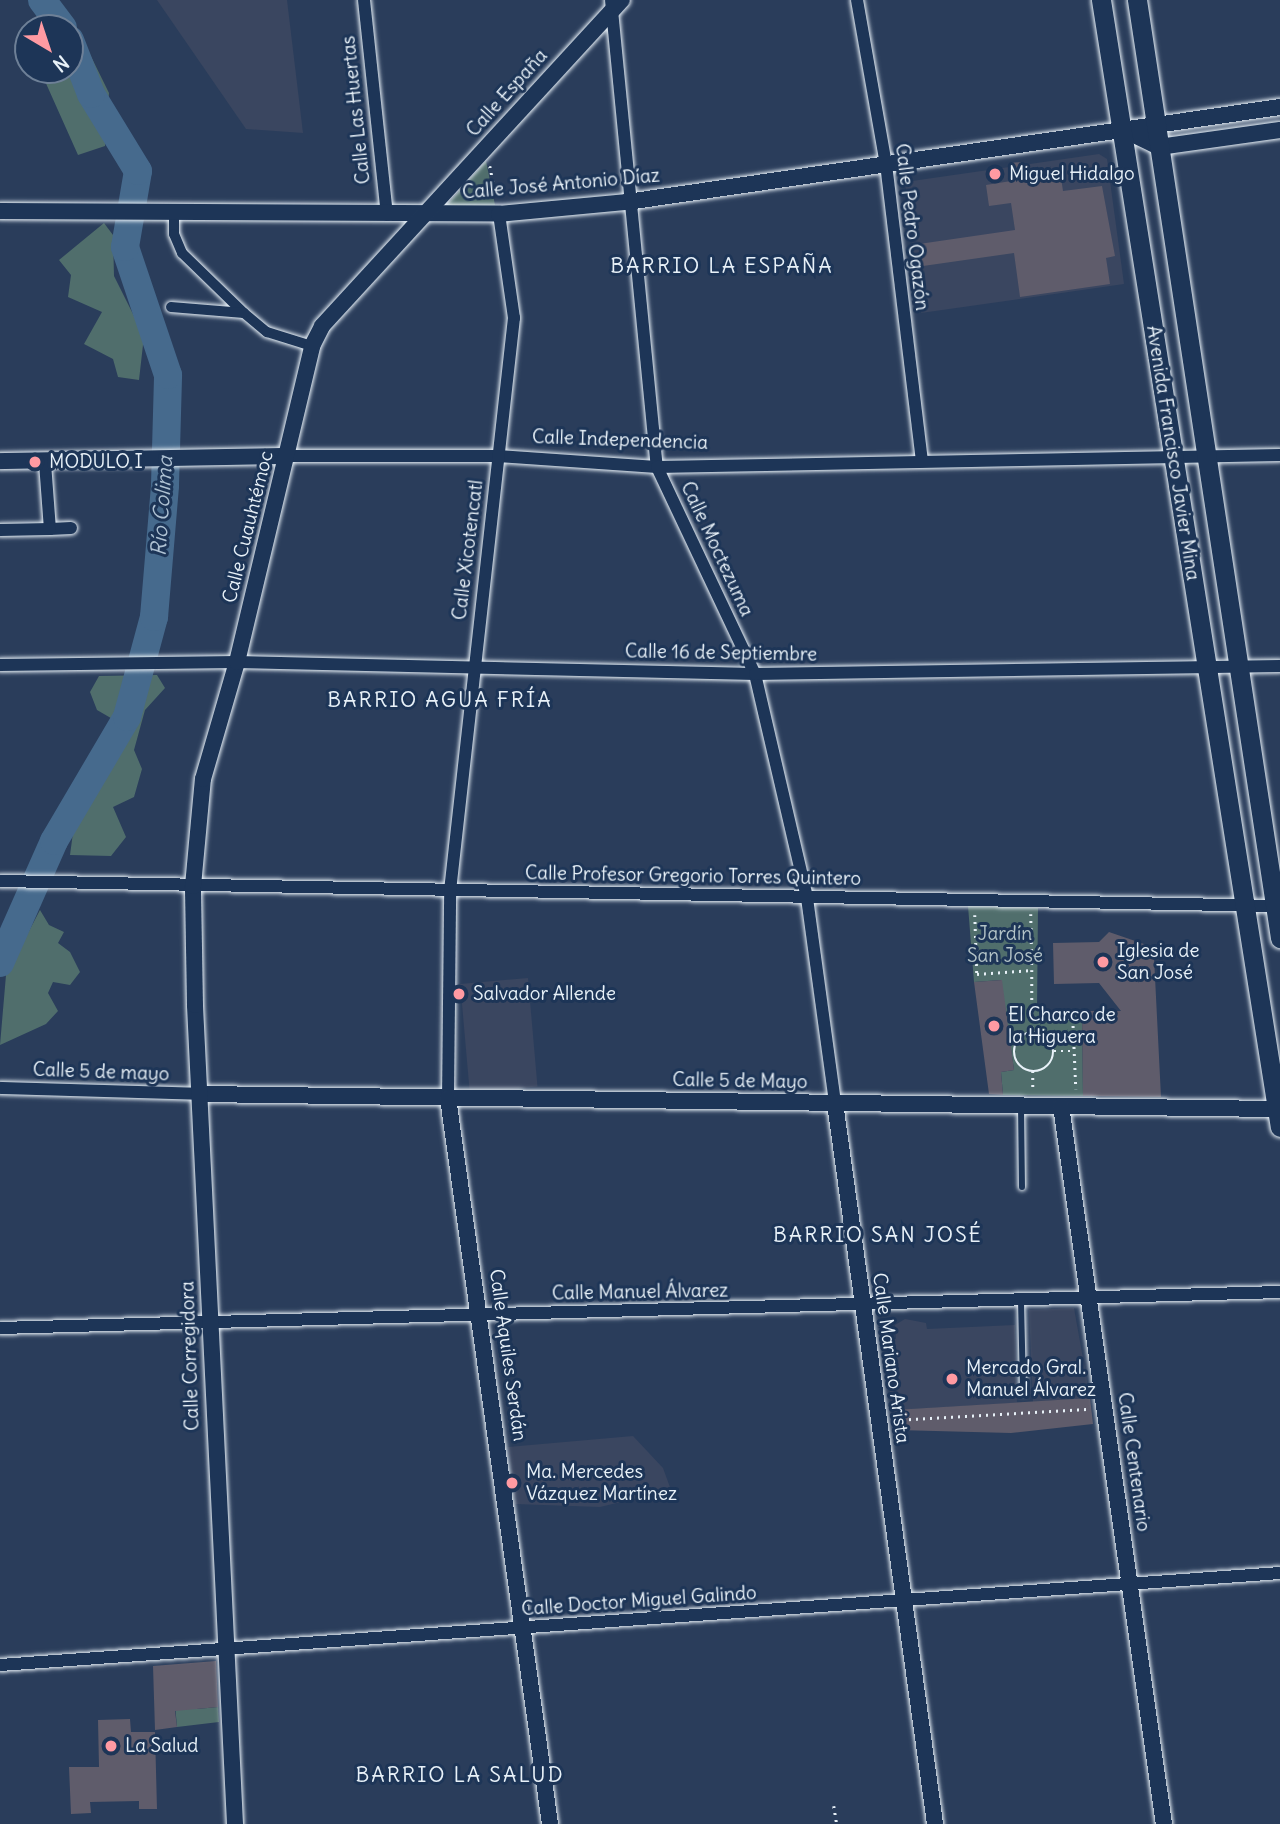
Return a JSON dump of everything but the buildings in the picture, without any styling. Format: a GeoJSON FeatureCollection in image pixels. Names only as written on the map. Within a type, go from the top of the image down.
{"type":"FeatureCollection","features":[{"type":"Feature","properties":{"kind":"main road","name":"Avenida Francisco Javier Mina"},"geometry":{"type":"LineString","coordinates":[[1101,0],[1208,669],[1242,906],[1279,1115]]}},
{"type":"Feature","properties":{"kind":"main road","name":"Avenida Francisco Javier Mina"},"geometry":{"type":"LineString","coordinates":[[1137,0],[1278,906],[1280,938]]}},
{"type":"Feature","properties":{"kind":"street","name":"Calle Las Huertas"},"geometry":{"type":"LineString","coordinates":[[364,0],[387,215]]}},
{"type":"Feature","properties":{"kind":"street","name":"Calle Pedro Ogazón"},"geometry":{"type":"LineString","coordinates":[[857,0],[886,164],[922,460]]}},
{"type":"Feature","properties":{"kind":"street","name":"Calle España"},"geometry":{"type":"LineString","coordinates":[[424,216],[615,2]]}},
{"type":"Feature","properties":{"kind":"street","name":"Calle Moctezuma"},"geometry":{"type":"LineString","coordinates":[[615,2],[627,202],[657,467],[755,674],[807,898]]}},
{"type":"Feature","properties":{"kind":"street","name":"Calle José Antonio Díaz"},"geometry":{"type":"LineString","coordinates":[[0,211],[168,215],[499,214],[627,202],[1280,107]]}},
{"type":"Feature","properties":{"kind":"street"},"geometry":{"type":"LineString","coordinates":[[1122,129],[1159,147],[1280,130]]}},
{"type":"Feature","properties":{"kind":"street","name":"Calle Xicotencatl"},"geometry":{"type":"LineString","coordinates":[[450,891],[514,318],[499,214]]}},
{"type":"Feature","properties":{"kind":"street"},"geometry":{"type":"LineString","coordinates":[[168,215],[182,253],[244,313],[267,332],[312,346]]}},
{"type":"Feature","properties":{"kind":"street","name":"Calle Cuauhtémoc"},"geometry":{"type":"LineString","coordinates":[[193,886],[203,779],[237,662],[312,346],[322,326],[424,216]]}},
{"type":"Feature","properties":{"kind":"street"},"geometry":{"type":"LineString","coordinates":[[171,307],[244,313]]}},
{"type":"Feature","properties":{"kind":"street","name":"Calle Independencia"},"geometry":{"type":"LineString","coordinates":[[0,461],[46,463],[219,457],[498,456],[657,467],[922,460],[1173,460],[1280,455]]}},
{"type":"Feature","properties":{"kind":"street"},"geometry":{"type":"LineString","coordinates":[[46,463],[50,529]]}},
{"type":"Feature","properties":{"kind":"street"},"geometry":{"type":"LineString","coordinates":[[0,530],[71,528]]}},
{"type":"Feature","properties":{"kind":"street","name":"Calle 16 de Septiembre"},"geometry":{"type":"LineString","coordinates":[[0,665],[237,662],[755,674],[1240,669],[1280,666]]}},
{"type":"Feature","properties":{"kind":"street","name":"Calle Profesor Gregorio Torres Quintero"},"geometry":{"type":"LineString","coordinates":[[0,881],[1278,906]]}},
{"type":"Feature","properties":{"kind":"street","name":"Calle Corregidora"},"geometry":{"type":"LineString","coordinates":[[193,886],[224,1646],[235,1824]]}},
{"type":"Feature","properties":{"kind":"street","name":"Calle Aquiles Serdán"},"geometry":{"type":"LineString","coordinates":[[450,891],[448,1098],[482,1315],[550,1824]]}},
{"type":"Feature","properties":{"kind":"street","name":"Calle Mariano Arista"},"geometry":{"type":"LineString","coordinates":[[807,898],[935,1824]]}},
{"type":"Feature","properties":{"kind":"street","name":"Calle 5 de mayo"},"geometry":{"type":"LineString","coordinates":[[6,1088],[200,1094]]}},
{"type":"Feature","properties":{"kind":"street","name":"Calle 5 de Mayo"},"geometry":{"type":"LineString","coordinates":[[200,1094],[1021,1106],[1279,1115]]}},
{"type":"Feature","properties":{"kind":"street","name":"Calle Centenario"},"geometry":{"type":"LineString","coordinates":[[1069,1107],[1089,1300],[1164,1824]]}},
{"type":"Feature","properties":{"kind":"street","name":"Calle Manuel Álvarez"},"geometry":{"type":"LineString","coordinates":[[0,1328],[1089,1300],[1280,1292]]}},
{"type":"Feature","properties":{"kind":"street","name":"Calle Doctor Miguel Galindo"},"geometry":{"type":"LineString","coordinates":[[0,1665],[224,1646],[904,1603],[1280,1573]]}},
{"type":"Feature","properties":{"kind":"lane"},"geometry":{"type":"LineString","coordinates":[[1021,1106],[1021,1187]]}},
{"type":"Feature","properties":{"kind":"lane"},"geometry":{"type":"LineString","coordinates":[[1021,1301],[1023,1392]]}},
{"type":"Feature","properties":{"kind":"path"},"geometry":{"type":"LineString","coordinates":[[486,148],[499,214]]}},
{"type":"Feature","properties":{"kind":"path"},"geometry":{"type":"LineString","coordinates":[[975,901],[977,974],[1032,970]]}},
{"type":"Feature","properties":{"kind":"path"},"geometry":{"type":"LineString","coordinates":[[1031,902],[1032,1032]]}},
{"type":"Feature","properties":{"kind":"path"},"geometry":{"type":"LineString","coordinates":[[1032,1019],[1073,1019],[1074,1051],[1069,1107]]}},
{"type":"Feature","properties":{"kind":"path"},"geometry":{"type":"LineString","coordinates":[[1032,1032],[1015,1046],[1023,1068],[1042,1070],[1054,1051]]}},
{"type":"Feature","properties":{"kind":"path"},"geometry":{"type":"LineString","coordinates":[[1032,1032],[1047,1036],[1054,1051]]}},
{"type":"Feature","properties":{"kind":"path"},"geometry":{"type":"LineString","coordinates":[[1054,1051],[1074,1051]]}},
{"type":"Feature","properties":{"kind":"path"},"geometry":{"type":"LineString","coordinates":[[879,1421],[1104,1408]]}},
{"type":"Feature","properties":{"kind":"path"},"geometry":{"type":"LineString","coordinates":[[834,1806],[837,1824]]}},
{"type":"Feature","properties":{"kind":"shaded area"},"geometry":{"type":"Polygon","coordinates":[[[157,0],[287,0],[303,133],[246,129],[157,0]]]}},
{"type":"Feature","properties":{"kind":"shaded area"},"geometry":{"type":"Polygon","coordinates":[[[1099,154],[1107,159],[1124,284],[921,313],[905,182],[1099,154]]]}},
{"type":"Feature","properties":{"kind":"shaded area"},"geometry":{"type":"Polygon","coordinates":[[[528,978],[537,1087],[470,1093],[460,984],[528,978]]]}},
{"type":"Feature","properties":{"kind":"shaded area"},"geometry":{"type":"Polygon","coordinates":[[[1074,1308],[1090,1398],[1033,1402],[1029,1310],[1074,1308]]]}},
{"type":"Feature","properties":{"kind":"shaded area","name":"Mercado Gral. Manuel Álvarez"},"geometry":{"type":"Polygon","coordinates":[[[905,1319],[926,1323],[927,1329],[1015,1325],[1017,1403],[893,1410],[883,1349],[887,1340],[896,1339],[895,1325],[905,1319]]]}},
{"type":"Feature","properties":{"kind":"shaded area"},"geometry":{"type":"Polygon","coordinates":[[[633,1436],[663,1468],[671,1490],[600,1507],[515,1504],[508,1447],[633,1436]]]}},
{"type":"Feature","properties":{"kind":"green space"},"geometry":{"type":"Polygon","coordinates":[[[84,42],[109,93],[105,146],[78,155],[46,84],[84,84],[84,42]]]}},
{"type":"Feature","properties":{"kind":"green space"},"geometry":{"type":"Polygon","coordinates":[[[486,161],[495,205],[442,210],[486,161]]]}},
{"type":"Feature","properties":{"kind":"green space"},"geometry":{"type":"Polygon","coordinates":[[[104,223],[113,235],[114,276],[144,336],[139,380],[118,377],[113,359],[84,344],[102,312],[68,297],[71,275],[59,260],[104,223]]]}},
{"type":"Feature","properties":{"kind":"green space"},"geometry":{"type":"Polygon","coordinates":[[[157,675],[165,688],[145,710],[134,750],[142,769],[134,797],[113,807],[126,837],[111,856],[70,855],[79,788],[106,762],[104,741],[116,721],[97,710],[90,692],[99,676],[157,675]]]}},
{"type":"Feature","properties":{"kind":"green space","name":"Jardín San José"},"geometry":{"type":"Polygon","coordinates":[[[968,906],[1038,908],[1037,1011],[1082,1011],[1083,1096],[1003,1095],[1001,1072],[1014,1070],[1001,980],[974,982],[968,906]]]}},
{"type":"Feature","properties":{"kind":"green space"},"geometry":{"type":"Polygon","coordinates":[[[40,910],[49,925],[64,932],[58,943],[70,952],[80,972],[70,985],[53,982],[48,993],[58,1011],[46,1024],[0,1045],[6,975],[40,910]]]}},
{"type":"Feature","properties":{"kind":"green space"},"geometry":{"type":"Polygon","coordinates":[[[174,1693],[197,1709],[218,1707],[219,1722],[177,1727],[174,1693]]]}},
{"type":"Feature","properties":{"kind":"waterway","name":"Río Colima"},"geometry":{"type":"LineString","coordinates":[[42,0],[52,14]]}},
{"type":"Feature","properties":{"kind":"waterway","name":"Río Colima"},"geometry":{"type":"LineString","coordinates":[[0,963],[54,841],[127,717],[154,617],[165,485],[168,375],[125,247],[138,171],[91,94],[84,76]]}},
{"type":"Feature","properties":{"kind":"place","name":"Miguel Hidalgo"},"geometry":{"type":"Point","coordinates":[995,174]}},
{"type":"Feature","properties":{"kind":"place","name":"MODULO I"},"geometry":{"type":"Point","coordinates":[35,462]}},
{"type":"Feature","properties":{"kind":"place","name":"Iglesia de San José"},"geometry":{"type":"Point","coordinates":[1103,962]}},
{"type":"Feature","properties":{"kind":"place","name":"Salvador Allende"},"geometry":{"type":"Point","coordinates":[459,994]}},
{"type":"Feature","properties":{"kind":"place","name":"El Charco de la Higuera"},"geometry":{"type":"Point","coordinates":[994,1026]}},
{"type":"Feature","properties":{"kind":"place","name":"Mercado Gral. Manuel Álvarez"},"geometry":{"type":"Point","coordinates":[952,1379]}},
{"type":"Feature","properties":{"kind":"place","name":"Ma. Mercedes Vázquez Martínez"},"geometry":{"type":"Point","coordinates":[512,1483]}},
{"type":"Feature","properties":{"kind":"place","name":"La Salud"},"geometry":{"type":"Point","coordinates":[111,1746]}},
{"type":"Feature","properties":{"kind":"district","name":"BARRIO LA ESPAÑA"},"geometry":{"type":"Point","coordinates":[722,266]}},
{"type":"Feature","properties":{"kind":"district","name":"BARRIO AGUA FRÍA"},"geometry":{"type":"Point","coordinates":[440,700]}},
{"type":"Feature","properties":{"kind":"district","name":"BARRIO SAN JOSÉ"},"geometry":{"type":"Point","coordinates":[878,1235]}},
{"type":"Feature","properties":{"kind":"district","name":"BARRIO LA SALUD"},"geometry":{"type":"Point","coordinates":[460,1775]}}]}
